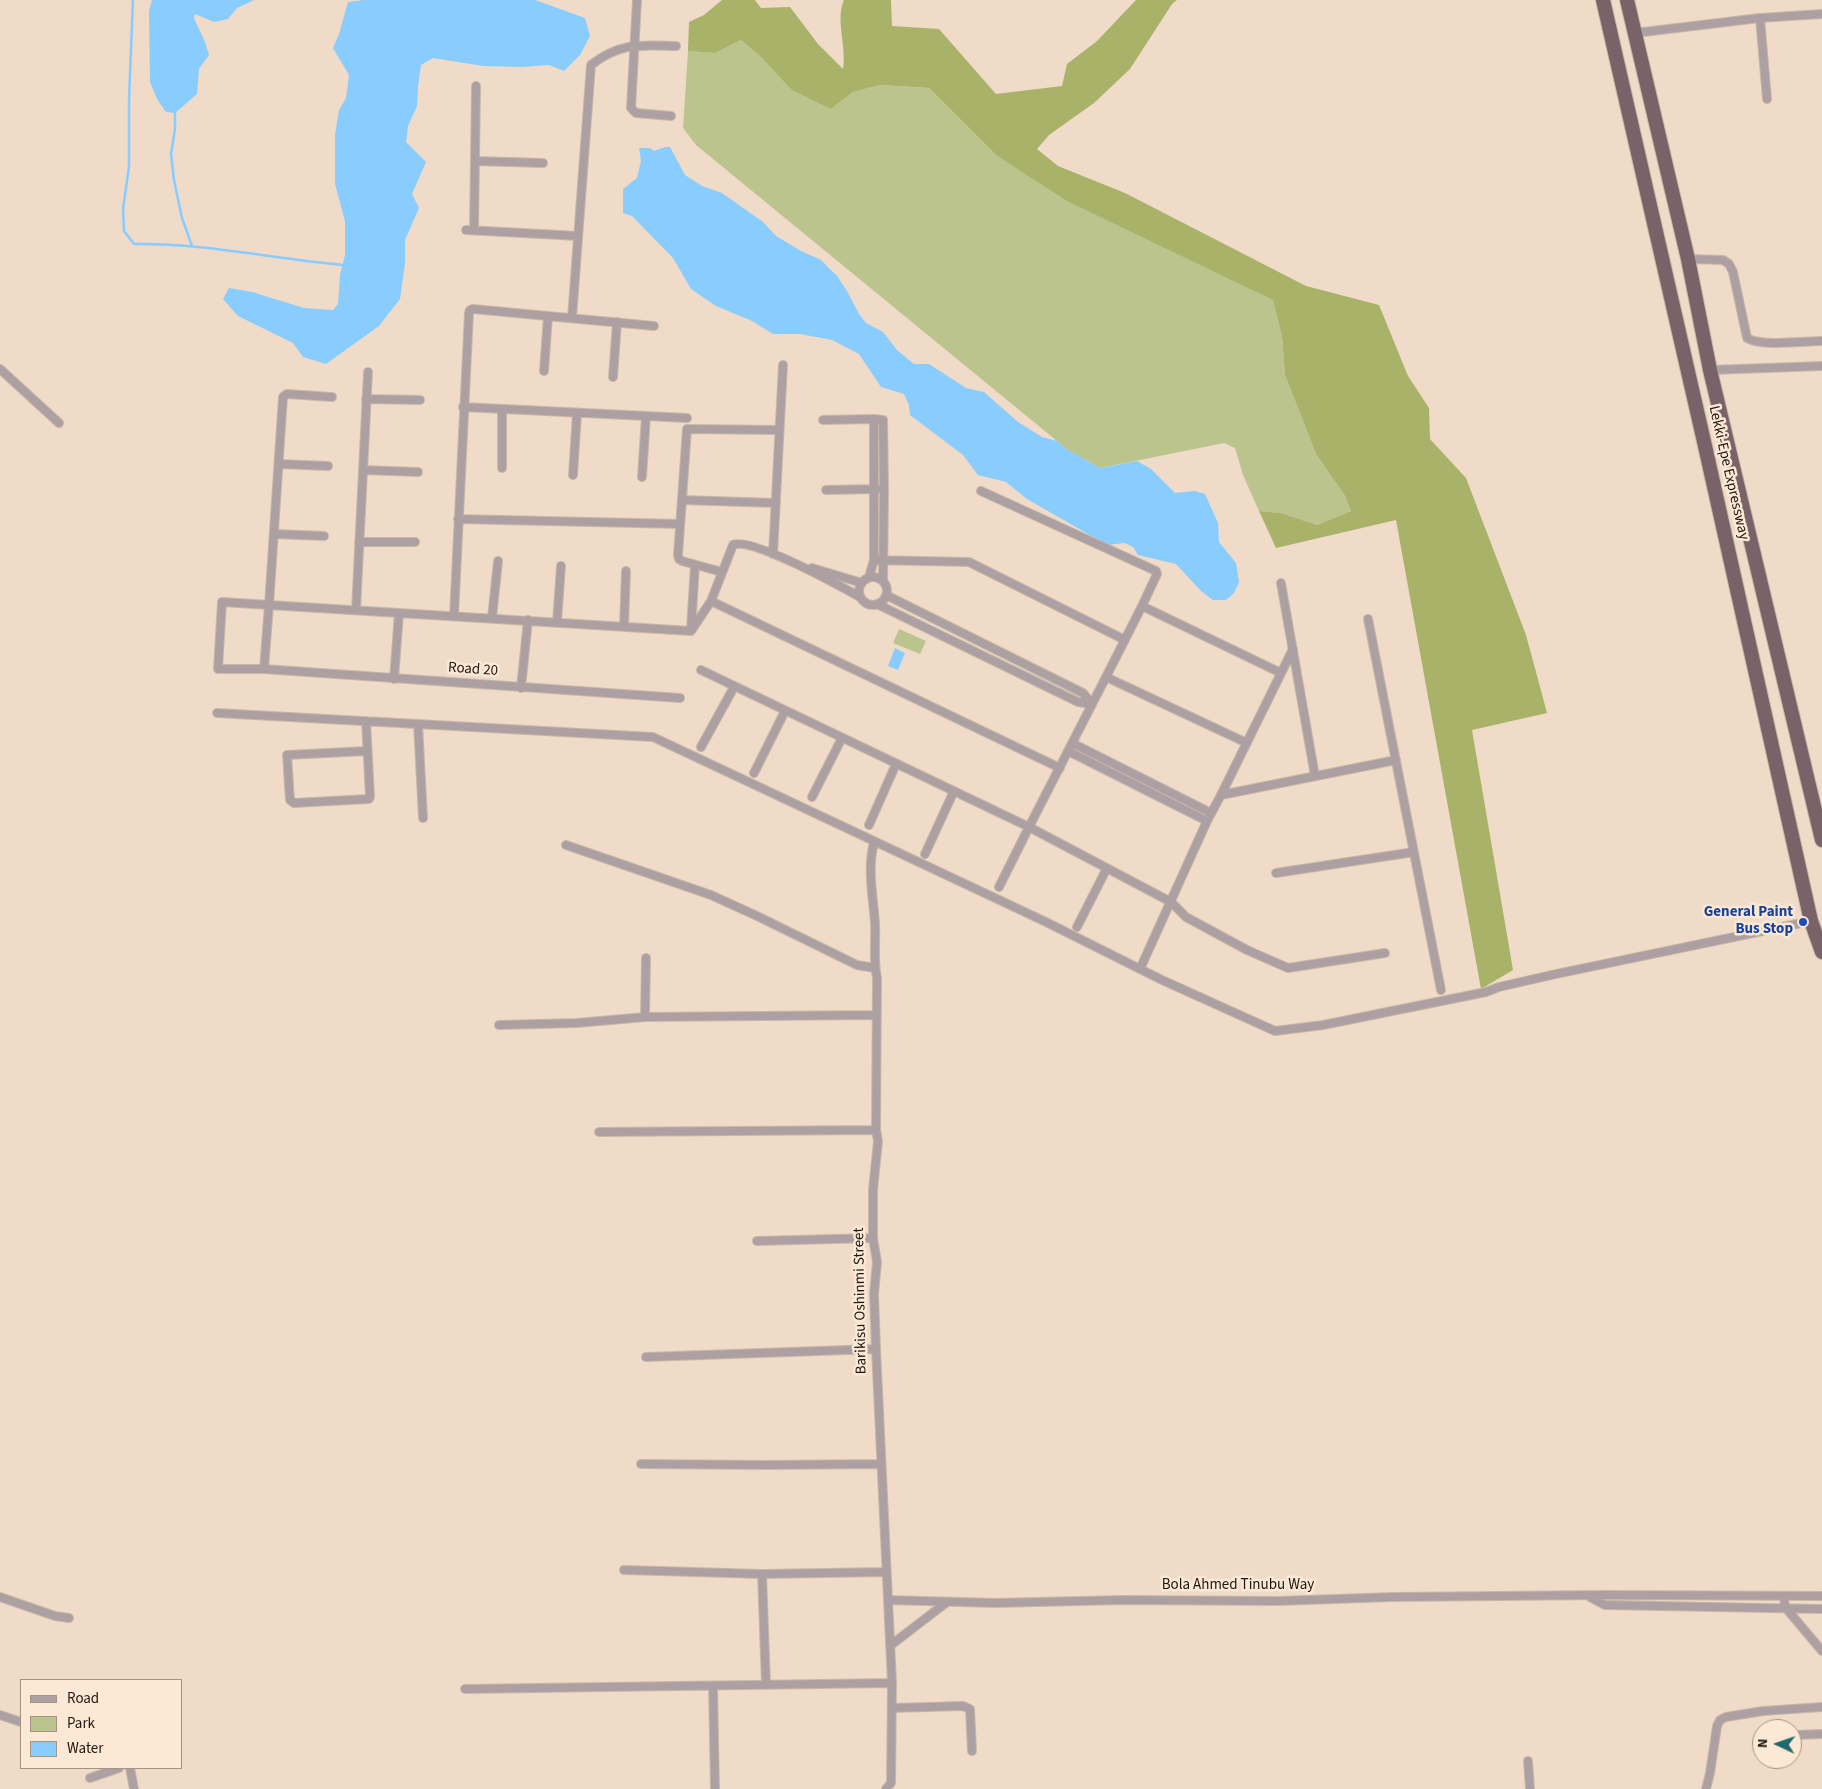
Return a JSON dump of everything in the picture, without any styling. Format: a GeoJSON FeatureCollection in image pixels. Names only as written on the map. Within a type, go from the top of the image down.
{"type":"FeatureCollection","features":[{"type":"Feature","properties":{"kind":"highway","name":"Lekki-Epe Expressway"},"geometry":{"type":"LineString","coordinates":[[1603,0],[1811,921],[1822,952]]}},
{"type":"Feature","properties":{"kind":"highway","name":"Lekki-Epe Expressway"},"geometry":{"type":"LineString","coordinates":[[1627,0],[1688,259],[1710,370],[1822,840]]}},
{"type":"Feature","properties":{"kind":"street"},"geometry":{"type":"LineString","coordinates":[[637,0],[631,108],[636,113],[671,116]]}},
{"type":"Feature","properties":{"kind":"street"},"geometry":{"type":"LineString","coordinates":[[1635,33],[1760,18],[1822,14]]}},
{"type":"Feature","properties":{"kind":"street"},"geometry":{"type":"LineString","coordinates":[[1760,18],[1767,99]]}},
{"type":"Feature","properties":{"kind":"street"},"geometry":{"type":"LineString","coordinates":[[572,318],[591,65],[603,55],[634,44],[676,46]]}},
{"type":"Feature","properties":{"kind":"street"},"geometry":{"type":"LineString","coordinates":[[476,86],[475,161],[470,230],[578,236]]}},
{"type":"Feature","properties":{"kind":"street"},"geometry":{"type":"LineString","coordinates":[[475,161],[543,163]]}},
{"type":"Feature","properties":{"kind":"street"},"geometry":{"type":"LineString","coordinates":[[1688,259],[1723,260],[1729,264],[1734,272],[1740,308],[1749,340],[1766,343],[1822,341]]}},
{"type":"Feature","properties":{"kind":"street"},"geometry":{"type":"LineString","coordinates":[[454,616],[463,407],[468,313],[470,310],[654,326]]}},
{"type":"Feature","properties":{"kind":"street"},"geometry":{"type":"LineString","coordinates":[[544,371],[548,316]]}},
{"type":"Feature","properties":{"kind":"street"},"geometry":{"type":"LineString","coordinates":[[614,376],[617,322]]}},
{"type":"Feature","properties":{"kind":"street"},"geometry":{"type":"LineString","coordinates":[[773,554],[783,365]]}},
{"type":"Feature","properties":{"kind":"street"},"geometry":{"type":"LineString","coordinates":[[1710,370],[1822,366]]}},
{"type":"Feature","properties":{"kind":"street"},"geometry":{"type":"LineString","coordinates":[[0,369],[60,423]]}},
{"type":"Feature","properties":{"kind":"street"},"geometry":{"type":"LineString","coordinates":[[356,610],[368,372]]}},
{"type":"Feature","properties":{"kind":"street"},"geometry":{"type":"LineString","coordinates":[[264,669],[275,534],[283,397],[287,394],[332,397]]}},
{"type":"Feature","properties":{"kind":"street"},"geometry":{"type":"LineString","coordinates":[[366,400],[420,400]]}},
{"type":"Feature","properties":{"kind":"street"},"geometry":{"type":"LineString","coordinates":[[463,407],[687,418]]}},
{"type":"Feature","properties":{"kind":"street"},"geometry":{"type":"LineString","coordinates":[[502,409],[502,468]]}},
{"type":"Feature","properties":{"kind":"street"},"geometry":{"type":"LineString","coordinates":[[574,475],[577,413]]}},
{"type":"Feature","properties":{"kind":"street"},"geometry":{"type":"LineString","coordinates":[[642,477],[646,416]]}},
{"type":"Feature","properties":{"kind":"street"},"geometry":{"type":"LineString","coordinates":[[860,597],[860,587],[870,577],[874,560],[874,419]]}},
{"type":"Feature","properties":{"kind":"street"},"geometry":{"type":"LineString","coordinates":[[794,562],[860,597],[867,604],[881,602],[886,595],[887,590],[883,581],[883,420],[823,420]]}},
{"type":"Feature","properties":{"kind":"street"},"geometry":{"type":"LineString","coordinates":[[722,572],[679,559],[686,429],[779,430]]}},
{"type":"Feature","properties":{"kind":"street"},"geometry":{"type":"LineString","coordinates":[[279,464],[328,466]]}},
{"type":"Feature","properties":{"kind":"street"},"geometry":{"type":"LineString","coordinates":[[363,470],[418,472]]}},
{"type":"Feature","properties":{"kind":"street"},"geometry":{"type":"LineString","coordinates":[[826,490],[884,489]]}},
{"type":"Feature","properties":{"kind":"street"},"geometry":{"type":"LineString","coordinates":[[981,491],[1153,568],[1157,574],[999,887]]}},
{"type":"Feature","properties":{"kind":"street"},"geometry":{"type":"LineString","coordinates":[[682,500],[776,503]]}},
{"type":"Feature","properties":{"kind":"street"},"geometry":{"type":"LineString","coordinates":[[458,519],[680,524]]}},
{"type":"Feature","properties":{"kind":"street"},"geometry":{"type":"LineString","coordinates":[[275,534],[324,536]]}},
{"type":"Feature","properties":{"kind":"street"},"geometry":{"type":"LineString","coordinates":[[359,542],[415,542]]}},
{"type":"Feature","properties":{"kind":"street"},"geometry":{"type":"LineString","coordinates":[[691,631],[711,601],[735,543],[740,543],[862,583]]}},
{"type":"Feature","properties":{"kind":"street"},"geometry":{"type":"LineString","coordinates":[[874,560],[969,562],[1124,640]]}},
{"type":"Feature","properties":{"kind":"street"},"geometry":{"type":"LineString","coordinates":[[492,618],[498,561]]}},
{"type":"Feature","properties":{"kind":"street"},"geometry":{"type":"LineString","coordinates":[[691,631],[695,565]]}},
{"type":"Feature","properties":{"kind":"street"},"geometry":{"type":"LineString","coordinates":[[557,622],[561,566]]}},
{"type":"Feature","properties":{"kind":"street"},"geometry":{"type":"LineString","coordinates":[[624,626],[626,572]]}},
{"type":"Feature","properties":{"kind":"street"},"geometry":{"type":"LineString","coordinates":[[870,577],[879,578],[883,581]]}},
{"type":"Feature","properties":{"kind":"street"},"geometry":{"type":"LineString","coordinates":[[1281,583],[1315,776]]}},
{"type":"Feature","properties":{"kind":"street"},"geometry":{"type":"LineString","coordinates":[[886,595],[1083,693],[1092,704]]}},
{"type":"Feature","properties":{"kind":"street"},"geometry":{"type":"LineString","coordinates":[[711,601],[1060,768]]}},
{"type":"Feature","properties":{"kind":"street","name":"Road 20"},"geometry":{"type":"LineString","coordinates":[[269,605],[222,602],[218,669],[264,669],[680,698]]}},
{"type":"Feature","properties":{"kind":"street"},"geometry":{"type":"LineString","coordinates":[[876,604],[1078,702],[1092,704]]}},
{"type":"Feature","properties":{"kind":"street"},"geometry":{"type":"LineString","coordinates":[[269,605],[691,631]]}},
{"type":"Feature","properties":{"kind":"street"},"geometry":{"type":"LineString","coordinates":[[1142,606],[1281,673]]}},
{"type":"Feature","properties":{"kind":"street"},"geometry":{"type":"LineString","coordinates":[[394,678],[399,612]]}},
{"type":"Feature","properties":{"kind":"street"},"geometry":{"type":"LineString","coordinates":[[1368,619],[1441,990]]}},
{"type":"Feature","properties":{"kind":"street"},"geometry":{"type":"LineString","coordinates":[[521,688],[528,620]]}},
{"type":"Feature","properties":{"kind":"street"},"geometry":{"type":"LineString","coordinates":[[1140,969],[1206,821],[1221,795],[1293,649]]}},
{"type":"Feature","properties":{"kind":"street"},"geometry":{"type":"LineString","coordinates":[[701,670],[1030,827],[1171,902],[1186,917],[1246,950],[1288,968],[1385,953]]}},
{"type":"Feature","properties":{"kind":"street"},"geometry":{"type":"LineString","coordinates":[[1106,676],[1247,743]]}},
{"type":"Feature","properties":{"kind":"street"},"geometry":{"type":"LineString","coordinates":[[701,747],[734,687]]}},
{"type":"Feature","properties":{"kind":"street"},"geometry":{"type":"LineString","coordinates":[[754,773],[785,711]]}},
{"type":"Feature","properties":{"kind":"street"},"geometry":{"type":"LineString","coordinates":[[217,713],[653,737],[1038,918],[1140,969],[1268,1028],[1282,1032],[1486,992],[1499,987],[1556,974],[1811,921]]}},
{"type":"Feature","properties":{"kind":"street"},"geometry":{"type":"LineString","coordinates":[[366,721],[369,799],[294,803],[290,800],[287,755],[367,751]]}},
{"type":"Feature","properties":{"kind":"street"},"geometry":{"type":"LineString","coordinates":[[418,724],[423,818]]}},
{"type":"Feature","properties":{"kind":"street"},"geometry":{"type":"LineString","coordinates":[[812,798],[842,738]]}},
{"type":"Feature","properties":{"kind":"street"},"geometry":{"type":"LineString","coordinates":[[1072,743],[1211,813]]}},
{"type":"Feature","properties":{"kind":"street"},"geometry":{"type":"LineString","coordinates":[[1068,751],[1206,821]]}},
{"type":"Feature","properties":{"kind":"street"},"geometry":{"type":"LineString","coordinates":[[1221,795],[1396,760]]}},
{"type":"Feature","properties":{"kind":"street"},"geometry":{"type":"LineString","coordinates":[[869,825],[896,764]]}},
{"type":"Feature","properties":{"kind":"street"},"geometry":{"type":"LineString","coordinates":[[925,854],[954,791]]}},
{"type":"Feature","properties":{"kind":"street","name":"Barikisu Oshinmi Street"},"geometry":{"type":"LineString","coordinates":[[874,842],[870,867],[870,885],[875,923],[874,956],[877,978],[878,1066],[876,1130],[878,1140],[873,1190],[873,1238],[877,1262],[874,1294],[880,1464],[892,1682],[891,1783],[886,1789]]}},
{"type":"Feature","properties":{"kind":"street"},"geometry":{"type":"LineString","coordinates":[[566,845],[711,895],[857,965],[875,968]]}},
{"type":"Feature","properties":{"kind":"street"},"geometry":{"type":"LineString","coordinates":[[1276,873],[1414,852]]}},
{"type":"Feature","properties":{"kind":"street"},"geometry":{"type":"LineString","coordinates":[[1077,927],[1107,868]]}},
{"type":"Feature","properties":{"kind":"street"},"geometry":{"type":"LineString","coordinates":[[645,1018],[646,958]]}},
{"type":"Feature","properties":{"kind":"street"},"geometry":{"type":"LineString","coordinates":[[499,1025],[577,1023],[645,1018],[876,1015]]}},
{"type":"Feature","properties":{"kind":"street"},"geometry":{"type":"LineString","coordinates":[[599,1132],[876,1130]]}},
{"type":"Feature","properties":{"kind":"street"},"geometry":{"type":"LineString","coordinates":[[757,1241],[873,1238]]}},
{"type":"Feature","properties":{"kind":"street"},"geometry":{"type":"LineString","coordinates":[[646,1356],[876,1350]]}},
{"type":"Feature","properties":{"kind":"street"},"geometry":{"type":"LineString","coordinates":[[641,1464],[880,1464]]}},
{"type":"Feature","properties":{"kind":"street"},"geometry":{"type":"LineString","coordinates":[[624,1570],[762,1574],[886,1572]]}},
{"type":"Feature","properties":{"kind":"street"},"geometry":{"type":"LineString","coordinates":[[762,1574],[766,1684]]}},
{"type":"Feature","properties":{"kind":"street"},"geometry":{"type":"LineString","coordinates":[[1588,1596],[1605,1605],[1822,1609]]}},
{"type":"Feature","properties":{"kind":"street"},"geometry":{"type":"LineString","coordinates":[[1784,1596],[1785,1607],[1822,1651]]}},
{"type":"Feature","properties":{"kind":"street","name":"Bola Ahmed Tinubu Way"},"geometry":{"type":"LineString","coordinates":[[888,1600],[947,1602],[1279,1601],[1392,1597],[1822,1596]]}},
{"type":"Feature","properties":{"kind":"street"},"geometry":{"type":"LineString","coordinates":[[0,1597],[49,1614],[69,1618]]}},
{"type":"Feature","properties":{"kind":"street"},"geometry":{"type":"LineString","coordinates":[[890,1645],[947,1602]]}},
{"type":"Feature","properties":{"kind":"street"},"geometry":{"type":"LineString","coordinates":[[465,1689],[892,1682]]}},
{"type":"Feature","properties":{"kind":"street"},"geometry":{"type":"LineString","coordinates":[[714,1686],[715,1789]]}},
{"type":"Feature","properties":{"kind":"street"},"geometry":{"type":"LineString","coordinates":[[892,1708],[963,1706],[970,1709],[972,1751]]}},
{"type":"Feature","properties":{"kind":"street"},"geometry":{"type":"LineString","coordinates":[[1706,1789],[1717,1726],[1720,1720],[1726,1717],[1762,1710],[1822,1707]]}},
{"type":"Feature","properties":{"kind":"street"},"geometry":{"type":"LineString","coordinates":[[0,1715],[20,1722]]}},
{"type":"Feature","properties":{"kind":"street"},"geometry":{"type":"LineString","coordinates":[[1802,1735],[1822,1734]]}},
{"type":"Feature","properties":{"kind":"street"},"geometry":{"type":"LineString","coordinates":[[1528,1761],[1530,1789]]}},
{"type":"Feature","properties":{"kind":"street"},"geometry":{"type":"LineString","coordinates":[[90,1778],[116,1769]]}},
{"type":"Feature","properties":{"kind":"street"},"geometry":{"type":"LineString","coordinates":[[130,1769],[134,1789]]}},
{"type":"Feature","properties":{"kind":"green space"},"geometry":{"type":"Polygon","coordinates":[[[722,0],[755,0],[761,8],[790,7],[818,44],[843,69],[844,52],[841,16],[844,0],[891,0],[892,26],[939,29],[996,94],[1062,86],[1067,64],[1097,41],[1136,0],[1177,0],[1172,4],[1130,69],[1094,103],[1049,135],[1037,149],[1058,166],[1125,193],[1306,286],[1379,305],[1408,376],[1429,408],[1430,439],[1466,478],[1526,635],[1547,713],[1472,730],[1513,970],[1481,989],[1396,520],[1276,548],[1259,511],[1281,513],[1317,525],[1351,511],[1345,496],[1316,454],[1285,375],[1282,337],[1273,300],[1067,201],[996,155],[929,88],[880,85],[853,92],[831,109],[792,90],[763,59],[741,40],[715,53],[688,51],[689,22],[704,15],[722,0]]]}},
{"type":"Feature","properties":{"kind":"green space"},"geometry":{"type":"Polygon","coordinates":[[[741,40],[763,59],[831,109],[853,92],[880,85],[929,88],[996,155],[1193,260],[1273,300],[1282,337],[1285,375],[1316,454],[1345,496],[1351,511],[1317,525],[1281,513],[1259,511],[1243,475],[1235,448],[1224,443],[1100,468],[1068,450],[696,145],[683,128],[688,51],[715,53],[741,40]]]}},
{"type":"Feature","properties":{"kind":"green space"},"geometry":{"type":"Polygon","coordinates":[[[899,629],[926,641],[920,654],[893,643],[899,629]]]}},
{"type":"Feature","properties":{"kind":"water"},"geometry":{"type":"Polygon","coordinates":[[[152,0],[254,0],[237,8],[228,19],[214,22],[195,14],[194,18],[209,55],[199,69],[197,94],[175,113],[166,112],[157,99],[150,82],[149,11],[152,0]]]}},
{"type":"Feature","properties":{"kind":"water"},"geometry":{"type":"Polygon","coordinates":[[[363,0],[535,0],[585,18],[590,36],[580,55],[564,71],[549,65],[522,67],[483,66],[433,58],[421,65],[417,106],[408,126],[406,142],[426,162],[412,194],[419,208],[405,240],[405,263],[400,299],[379,326],[326,364],[303,357],[293,343],[238,316],[223,299],[229,288],[252,292],[304,308],[333,310],[338,304],[340,275],[345,255],[345,221],[335,184],[335,135],[339,110],[346,98],[349,75],[333,48],[348,2],[363,0]]]}},
{"type":"Feature","properties":{"kind":"water"},"geometry":{"type":"Polygon","coordinates":[[[670,147],[685,175],[702,186],[722,193],[763,222],[776,236],[821,260],[837,276],[866,323],[883,332],[897,350],[914,364],[929,364],[966,388],[984,392],[1018,422],[1042,437],[1057,441],[1068,450],[1100,468],[1137,461],[1151,469],[1175,493],[1195,491],[1205,494],[1218,523],[1219,542],[1236,563],[1239,582],[1234,593],[1226,600],[1213,600],[1201,591],[1176,564],[1138,555],[1133,547],[1125,543],[1107,545],[1027,499],[1006,482],[978,475],[963,455],[910,415],[909,405],[904,394],[881,387],[859,354],[832,340],[800,334],[773,334],[752,321],[716,306],[691,289],[673,258],[632,216],[623,213],[623,189],[637,178],[641,161],[639,148],[650,148],[654,151],[670,147]]]}},
{"type":"Feature","properties":{"kind":"water"},"geometry":{"type":"Polygon","coordinates":[[[895,648],[905,653],[898,670],[888,666],[895,648]]]}},
{"type":"Feature","properties":{"kind":"waterway"},"geometry":{"type":"LineString","coordinates":[[133,0],[129,99],[129,167],[123,209],[124,231],[134,244],[187,246],[343,265]]}},
{"type":"Feature","properties":{"kind":"waterway"},"geometry":{"type":"LineString","coordinates":[[175,113],[175,129],[171,154],[174,180],[182,218],[192,246]]}},
{"type":"Feature","properties":{"kind":"place","name":"General Paint Bus Stop"},"geometry":{"type":"Point","coordinates":[1803,922]}}]}
